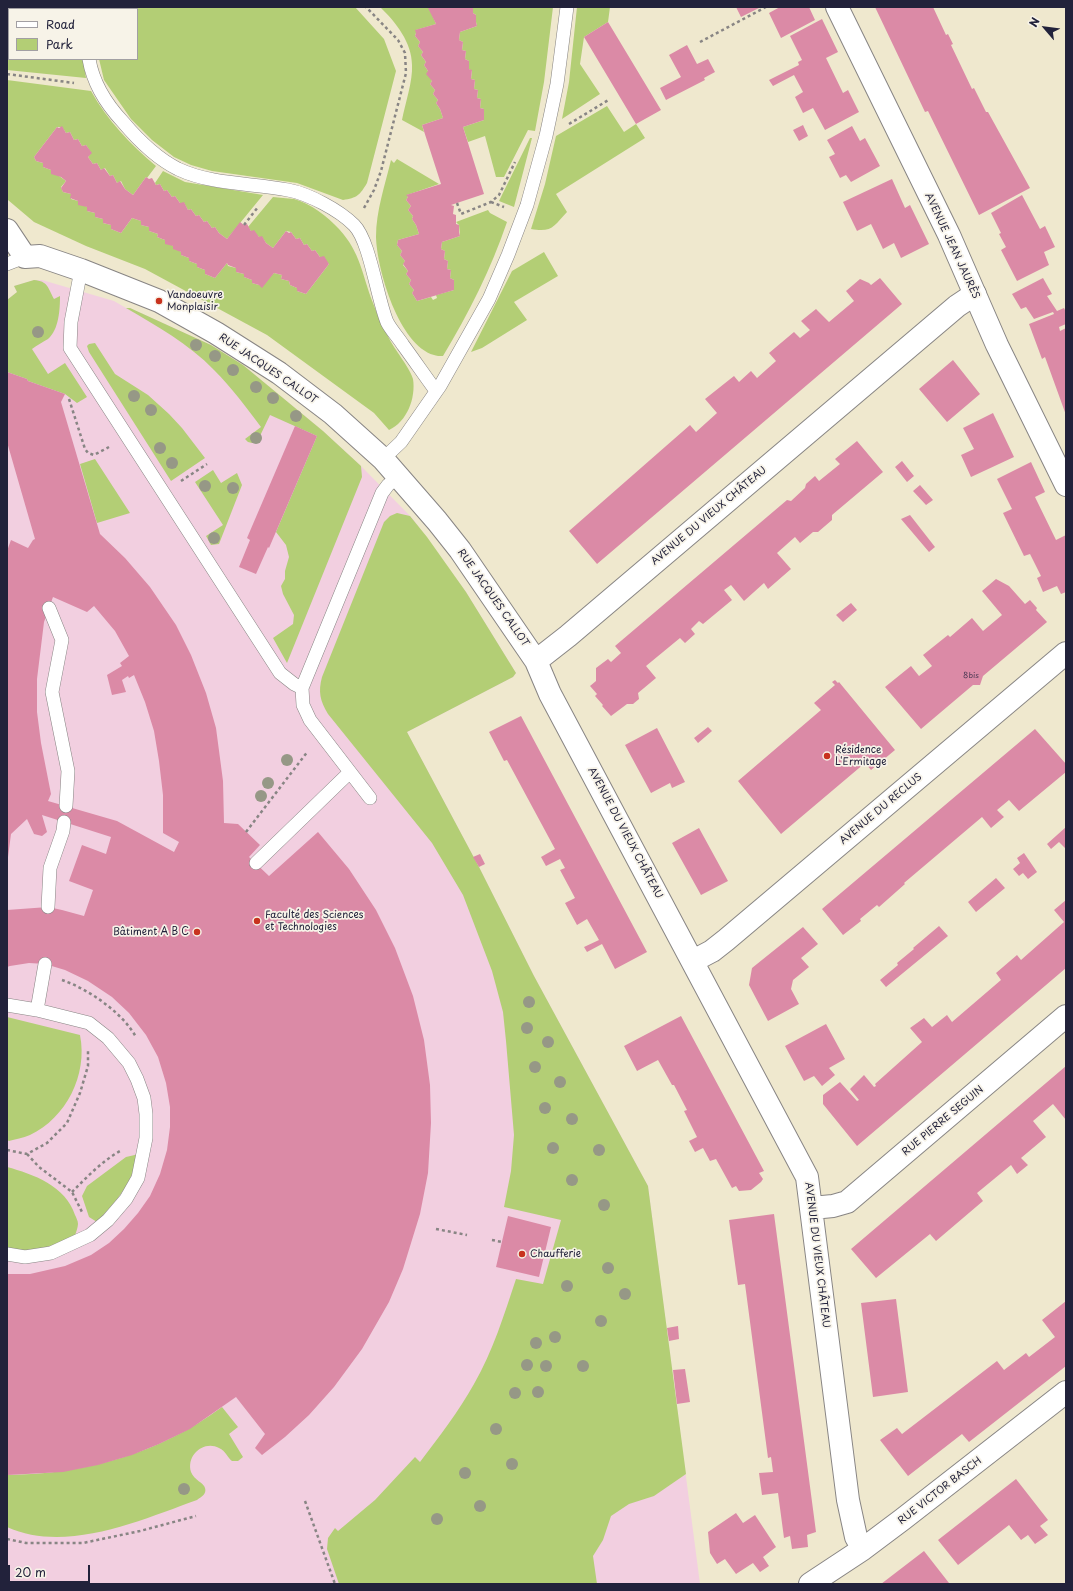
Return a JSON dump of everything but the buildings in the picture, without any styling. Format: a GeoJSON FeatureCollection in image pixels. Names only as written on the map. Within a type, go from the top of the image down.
{"type":"FeatureCollection","features":[{"type":"Feature","properties":{"kind":"street","name":"AVENUE JEAN JAURÈS"},"geometry":{"type":"LineString","coordinates":[[837,7],[949,235],[997,345],[1066,486]]}},
{"type":"Feature","properties":{"kind":"street","name":"RUE JACQUES CALLOT"},"geometry":{"type":"LineString","coordinates":[[7,230],[16,261],[40,256],[81,270],[158,301],[216,333],[279,373],[333,414],[383,459],[438,521],[460,550],[536,661]]}},
{"type":"Feature","properties":{"kind":"street","name":"AVENUE DU VIEUX CHÂTEAU"},"geometry":{"type":"LineString","coordinates":[[863,1549],[856,1537],[848,1500],[807,1177],[547,687],[536,661],[568,636],[957,306],[975,294]]}},
{"type":"Feature","properties":{"kind":"street","name":"AVENUE DU RECLUS"},"geometry":{"type":"LineString","coordinates":[[692,961],[712,951],[726,940],[1066,653]]}},
{"type":"Feature","properties":{"kind":"street","name":"RUE PIERRE SEGUIN"},"geometry":{"type":"LineString","coordinates":[[812,1208],[847,1202],[1066,1016]]}},
{"type":"Feature","properties":{"kind":"street","name":"RUE VICTOR BASCH"},"geometry":{"type":"LineString","coordinates":[[810,1584],[863,1549],[903,1519],[1066,1392]]}},
{"type":"Feature","properties":{"kind":"lane"},"geometry":{"type":"LineString","coordinates":[[383,459],[401,442],[436,391],[489,299],[508,255],[527,205],[548,126],[557,84],[566,7]]}},
{"type":"Feature","properties":{"kind":"lane"},"geometry":{"type":"LineString","coordinates":[[89,60],[94,79],[117,116],[140,142],[156,155],[178,169],[195,176],[216,180],[290,190],[334,209],[355,226],[361,236],[369,258],[380,303],[388,324],[436,391]]}},
{"type":"Feature","properties":{"kind":"lane"},"geometry":{"type":"LineString","coordinates":[[81,270],[71,322],[70,348],[280,673],[294,684],[302,688]]}},
{"type":"Feature","properties":{"kind":"lane"},"geometry":{"type":"LineString","coordinates":[[370,798],[310,720],[303,705],[302,688],[382,493],[388,485],[399,476]]}},
{"type":"Feature","properties":{"kind":"lane"},"geometry":{"type":"LineString","coordinates":[[49,608],[62,640],[52,692],[68,771],[66,806]]}},
{"type":"Feature","properties":{"kind":"lane"},"geometry":{"type":"LineString","coordinates":[[256,864],[350,772]]}},
{"type":"Feature","properties":{"kind":"lane"},"geometry":{"type":"LineString","coordinates":[[48,907],[50,868],[63,832],[64,822]]}},
{"type":"Feature","properties":{"kind":"lane"},"geometry":{"type":"LineString","coordinates":[[37,1010],[45,964]]}},
{"type":"Feature","properties":{"kind":"lane"},"geometry":{"type":"LineString","coordinates":[[7,1005],[37,1010],[90,1023],[108,1038],[129,1063],[144,1098],[146,1114],[146,1138],[138,1178],[126,1199],[108,1220],[90,1235],[51,1253],[25,1257],[7,1254]]}},
{"type":"Feature","properties":{"kind":"path"},"geometry":{"type":"LineString","coordinates":[[355,226],[374,190],[381,170],[406,73],[406,53],[398,40],[366,7]]}},
{"type":"Feature","properties":{"kind":"path"},"geometry":{"type":"LineString","coordinates":[[700,42],[766,7]]}},
{"type":"Feature","properties":{"kind":"path"},"geometry":{"type":"LineString","coordinates":[[7,74],[98,86]]}},
{"type":"Feature","properties":{"kind":"path"},"geometry":{"type":"LineString","coordinates":[[548,126],[563,127],[610,99]]}},
{"type":"Feature","properties":{"kind":"path"},"geometry":{"type":"LineString","coordinates":[[457,203],[461,214],[491,202],[499,195],[516,161]]}},
{"type":"Feature","properties":{"kind":"path"},"geometry":{"type":"LineString","coordinates":[[491,202],[500,206]]}},
{"type":"Feature","properties":{"kind":"path"},"geometry":{"type":"LineString","coordinates":[[69,399],[85,449],[88,453],[94,455],[98,454],[112,445]]}},
{"type":"Feature","properties":{"kind":"path"},"geometry":{"type":"LineString","coordinates":[[246,832],[312,746]]}},
{"type":"Feature","properties":{"kind":"path"},"geometry":{"type":"LineString","coordinates":[[66,981],[87,991],[102,1002]]}},
{"type":"Feature","properties":{"kind":"path"},"geometry":{"type":"LineString","coordinates":[[27,1154],[47,1143],[67,1123],[80,1093],[88,1066],[90,1023]]}},
{"type":"Feature","properties":{"kind":"path"},"geometry":{"type":"LineString","coordinates":[[72,1192],[91,1173],[114,1154],[146,1138]]}},
{"type":"Feature","properties":{"kind":"path"},"geometry":{"type":"LineString","coordinates":[[7,1150],[27,1154],[39,1168],[72,1192],[90,1235]]}},
{"type":"Feature","properties":{"kind":"path"},"geometry":{"type":"LineString","coordinates":[[436,1229],[467,1235]]}},
{"type":"Feature","properties":{"kind":"path"},"geometry":{"type":"LineString","coordinates":[[492,1240],[502,1242]]}},
{"type":"Feature","properties":{"kind":"path"},"geometry":{"type":"LineString","coordinates":[[305,1501],[335,1584]]}},
{"type":"Feature","properties":{"kind":"path"},"geometry":{"type":"LineString","coordinates":[[7,1539],[26,1543],[83,1544],[196,1516]]}},
{"type":"Feature","properties":{"kind":"shaded area","name":"Faculté des Sciences et Technologies"},"geometry":{"type":"Polygon","coordinates":[[[34,280],[42,280],[114,301],[126,308],[130,308],[211,345],[243,365],[323,431],[361,466],[413,519],[466,592],[516,673],[513,677],[407,732],[479,867],[534,976],[648,1186],[700,1584],[7,1584],[7,300],[17,292],[14,286],[34,280]]]}},
{"type":"Feature","properties":{"kind":"green space"},"geometry":{"type":"Polygon","coordinates":[[[355,7],[384,39],[396,71],[365,187],[355,197],[343,200],[297,183],[212,171],[191,165],[174,157],[152,140],[131,119],[104,80],[99,60],[138,60],[138,8],[91,8],[355,7]]]}},
{"type":"Feature","properties":{"kind":"green space"},"geometry":{"type":"Polygon","coordinates":[[[380,7],[429,7],[436,24],[416,30],[415,36],[420,42],[418,46],[423,52],[421,55],[426,62],[424,65],[432,81],[430,84],[435,90],[433,94],[438,100],[436,103],[443,118],[422,125],[424,132],[402,120],[412,71],[411,57],[402,33],[392,19],[380,7]]]}},
{"type":"Feature","properties":{"kind":"green space"},"geometry":{"type":"Polygon","coordinates":[[[473,7],[553,7],[544,82],[535,131],[528,130],[504,177],[496,177],[485,136],[468,142],[463,127],[484,120],[484,109],[480,108],[481,99],[477,98],[478,90],[474,89],[475,80],[471,79],[472,71],[469,69],[469,61],[465,59],[466,51],[462,50],[463,42],[459,40],[460,32],[477,26],[476,15],[473,13],[473,7]]]}},
{"type":"Feature","properties":{"kind":"green space"},"geometry":{"type":"Polygon","coordinates":[[[577,7],[610,7],[608,22],[584,37],[580,64],[600,94],[562,119],[569,82],[577,7]]]}},
{"type":"Feature","properties":{"kind":"green space"},"geometry":{"type":"Polygon","coordinates":[[[7,55],[8,60],[83,60],[86,78],[7,70],[7,55]]]}},
{"type":"Feature","properties":{"kind":"green space"},"geometry":{"type":"Polygon","coordinates":[[[7,80],[91,91],[104,112],[120,132],[156,166],[147,178],[146,177],[133,195],[125,189],[121,181],[117,183],[113,175],[110,176],[105,168],[101,170],[97,163],[93,164],[88,157],[91,153],[86,145],[82,146],[78,139],[74,140],[70,132],[66,133],[62,127],[57,127],[34,157],[36,161],[43,163],[43,167],[51,170],[66,181],[61,187],[63,192],[71,194],[71,199],[78,201],[87,207],[87,211],[95,213],[95,217],[103,219],[103,223],[111,225],[111,229],[121,233],[132,218],[141,221],[141,225],[149,227],[149,231],[158,234],[157,237],[165,240],[181,252],[181,255],[189,258],[189,261],[197,264],[197,267],[205,270],[205,274],[215,278],[227,263],[228,266],[236,268],[236,272],[244,274],[244,277],[252,280],[252,283],[259,285],[274,273],[282,275],[281,279],[289,281],[290,285],[297,288],[297,291],[306,294],[329,264],[320,257],[315,250],[312,251],[307,244],[304,245],[300,238],[296,239],[291,232],[286,231],[273,248],[266,243],[262,237],[259,237],[248,227],[273,197],[300,201],[312,207],[330,220],[346,238],[357,256],[381,323],[412,375],[414,386],[413,394],[409,409],[401,421],[389,430],[374,413],[267,335],[145,269],[86,246],[34,222],[8,200],[7,80]]]}},
{"type":"Feature","properties":{"kind":"green space"},"geometry":{"type":"Polygon","coordinates":[[[607,106],[624,132],[636,124],[645,138],[556,194],[567,212],[555,225],[544,230],[531,229],[545,184],[556,136],[607,106]]]}},
{"type":"Feature","properties":{"kind":"green space"},"geometry":{"type":"Polygon","coordinates":[[[530,138],[532,138],[514,207],[499,201],[530,138]]]}},
{"type":"Feature","properties":{"kind":"green space"},"geometry":{"type":"Polygon","coordinates":[[[397,159],[439,184],[407,195],[408,197],[406,200],[411,206],[408,210],[413,216],[412,219],[419,234],[398,240],[397,245],[402,251],[400,255],[405,261],[403,265],[408,271],[406,274],[411,280],[409,284],[414,290],[412,293],[417,301],[431,297],[433,300],[437,298],[436,295],[454,290],[454,280],[450,278],[451,270],[447,269],[448,261],[444,259],[445,251],[441,249],[442,242],[460,236],[459,225],[456,222],[488,210],[490,213],[507,222],[494,257],[479,290],[462,324],[443,356],[435,355],[422,348],[410,337],[392,305],[377,251],[376,227],[381,198],[391,160],[394,163],[397,159]]]}},
{"type":"Feature","properties":{"kind":"green space"},"geometry":{"type":"Polygon","coordinates":[[[163,171],[185,182],[263,195],[227,239],[219,233],[215,227],[212,228],[207,221],[204,222],[199,215],[196,216],[191,209],[188,210],[184,203],[180,203],[175,196],[172,197],[167,190],[164,191],[160,184],[156,185],[155,183],[163,171]]]}},
{"type":"Feature","properties":{"kind":"green space"},"geometry":{"type":"Polygon","coordinates":[[[544,252],[558,276],[514,302],[527,320],[482,348],[471,352],[512,271],[544,252]]]}},
{"type":"Feature","properties":{"kind":"green space"},"geometry":{"type":"Polygon","coordinates":[[[34,280],[45,284],[49,288],[54,299],[60,296],[60,301],[55,330],[48,339],[32,349],[48,374],[65,363],[87,397],[77,403],[65,394],[7,372],[7,300],[17,292],[14,286],[34,280]]]}},
{"type":"Feature","properties":{"kind":"green space"},"geometry":{"type":"Polygon","coordinates":[[[126,308],[130,308],[211,345],[243,365],[323,431],[361,466],[362,477],[287,663],[273,638],[293,624],[294,615],[283,594],[281,586],[285,579],[285,571],[289,557],[286,545],[276,532],[317,436],[270,415],[259,438],[252,443],[248,442],[245,439],[261,427],[221,377],[183,344],[126,308]]]}},
{"type":"Feature","properties":{"kind":"green space"},"geometry":{"type":"Polygon","coordinates":[[[95,343],[115,374],[148,395],[169,414],[205,458],[171,481],[89,352],[87,346],[95,343]]]}},
{"type":"Feature","properties":{"kind":"green space"},"geometry":{"type":"Polygon","coordinates":[[[95,459],[130,513],[97,523],[80,464],[95,459]]]}},
{"type":"Feature","properties":{"kind":"green space"},"geometry":{"type":"Polygon","coordinates":[[[213,470],[221,483],[237,473],[242,485],[219,544],[211,545],[206,536],[223,525],[195,482],[213,470]]]}},
{"type":"Feature","properties":{"kind":"green space"},"geometry":{"type":"Polygon","coordinates":[[[397,513],[410,516],[427,537],[466,592],[516,673],[513,677],[407,732],[479,867],[534,976],[648,1186],[686,1474],[654,1496],[629,1504],[611,1516],[603,1540],[593,1556],[597,1584],[339,1584],[327,1549],[328,1538],[335,1528],[338,1531],[375,1500],[415,1457],[420,1462],[448,1424],[468,1394],[487,1359],[498,1333],[516,1279],[543,1284],[561,1220],[504,1207],[511,1171],[514,1135],[503,1012],[492,971],[463,895],[432,843],[328,714],[320,696],[322,677],[384,522],[390,516],[397,513]]]}},
{"type":"Feature","properties":{"kind":"green space"},"geometry":{"type":"Polygon","coordinates":[[[7,1017],[80,1035],[82,1050],[81,1065],[77,1080],[72,1094],[64,1106],[54,1118],[43,1127],[30,1135],[9,1141],[7,1140],[7,1017]]]}},
{"type":"Feature","properties":{"kind":"green space"},"geometry":{"type":"Polygon","coordinates":[[[139,1154],[128,1183],[112,1206],[97,1222],[89,1217],[82,1196],[87,1186],[126,1157],[139,1154]]]}},
{"type":"Feature","properties":{"kind":"green space"},"geometry":{"type":"Polygon","coordinates":[[[7,1167],[38,1178],[56,1189],[64,1196],[71,1205],[78,1222],[75,1236],[51,1246],[33,1250],[7,1247],[7,1167]]]}},
{"type":"Feature","properties":{"kind":"green space"},"geometry":{"type":"Polygon","coordinates":[[[222,1407],[238,1427],[229,1434],[243,1457],[238,1461],[232,1461],[223,1451],[213,1446],[202,1448],[198,1451],[191,1460],[191,1472],[192,1475],[204,1486],[205,1492],[197,1500],[128,1524],[78,1536],[54,1537],[30,1534],[7,1527],[7,1475],[65,1471],[120,1458],[147,1449],[173,1437],[222,1407]]]}},
{"type":"Feature","properties":{"kind":"place","name":"Vandoeuvre Monplaisir"},"geometry":{"type":"Point","coordinates":[159,301]}},
{"type":"Feature","properties":{"kind":"place","name":"Résidence L'Ermitage"},"geometry":{"type":"Point","coordinates":[827,756]}},
{"type":"Feature","properties":{"kind":"place","name":"Faculté des Sciences et Technologies"},"geometry":{"type":"Point","coordinates":[257,921]}},
{"type":"Feature","properties":{"kind":"place","name":"Bâtiment A B C"},"geometry":{"type":"Point","coordinates":[197,932]}},
{"type":"Feature","properties":{"kind":"place","name":"Chaufferie"},"geometry":{"type":"Point","coordinates":[522,1254]}}]}
